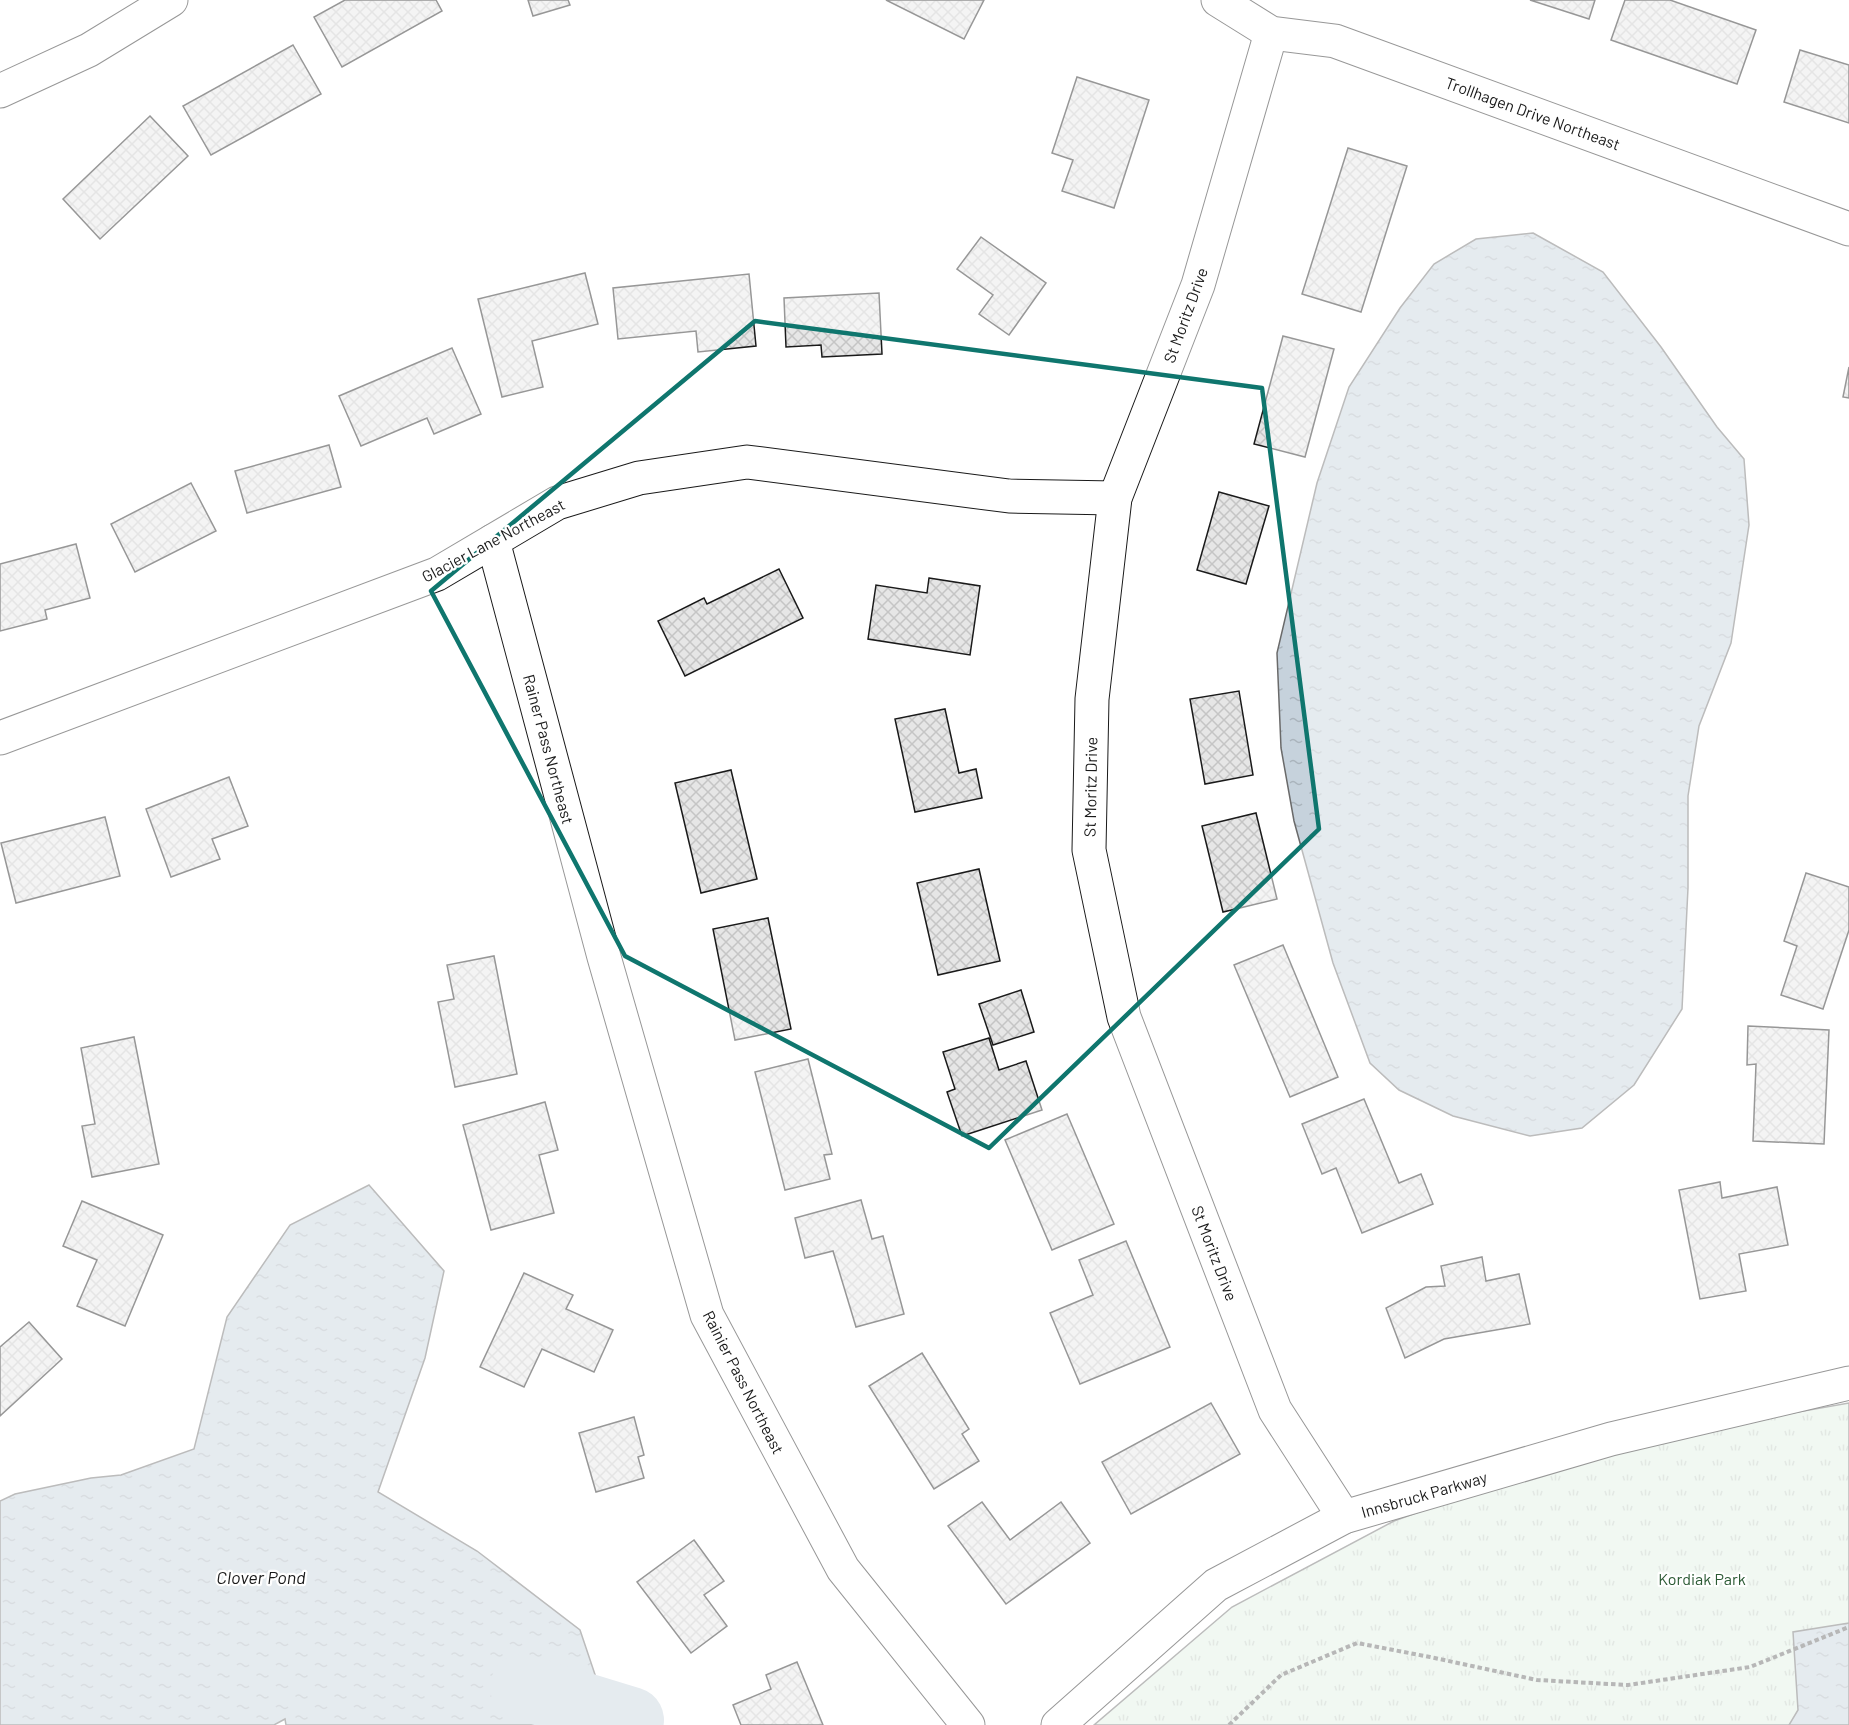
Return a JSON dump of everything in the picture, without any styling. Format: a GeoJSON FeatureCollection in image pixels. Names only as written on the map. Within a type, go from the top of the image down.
{"type":"FeatureCollection","features":[{"type":"Feature","properties":{"kind":"street"},"geometry":{"type":"LineString","coordinates":[[0,91],[88,50],[171,0]]}},
{"type":"Feature","properties":{"kind":"street","name":"Trollhagen Drive Northeast"},"geometry":{"type":"LineString","coordinates":[[1218,0],[1271,33],[1335,41],[1849,229]]}},
{"type":"Feature","properties":{"kind":"street","name":"St Moritz Drive"},"geometry":{"type":"LineString","coordinates":[[1271,33],[1198,285],[1115,498],[1092,699],[1089,850],[1124,1017],[1275,1410],[1344,1517]]}},
{"type":"Feature","properties":{"kind":"street","name":"Glacier Lane Northeast"},"geometry":{"type":"LineString","coordinates":[[0,738],[437,574],[557,503],[639,478],[747,462],[1009,496],[1115,498]]}},
{"type":"Feature","properties":{"kind":"street","name":"Rainer Pass Northeast"},"geometry":{"type":"LineString","coordinates":[[493,541],[604,957]]}},
{"type":"Feature","properties":{"kind":"street","name":"Rainier Pass Northeast"},"geometry":{"type":"LineString","coordinates":[[604,957],[707,1315],[843,1569],[968,1725]]}},
{"type":"Feature","properties":{"kind":"street","name":"Innsbruck Parkway"},"geometry":{"type":"LineString","coordinates":[[1058,1725],[1216,1585],[1344,1517],[1611,1439],[1849,1383]]}},
{"type":"Feature","properties":{"kind":"path"},"geometry":{"type":"LineString","coordinates":[[1229,1725],[1281,1675],[1357,1643],[1537,1680],[1628,1685],[1750,1667],[1849,1627]]}},
{"type":"Feature","properties":{"kind":"highlighted area"},"geometry":{"type":"Polygon","coordinates":[[[755,321],[1262,388],[1319,829],[989,1148],[625,956],[431,591],[755,321]]]}},
{"type":"Feature","properties":{"kind":"green space","name":"Kordiak Park"},"geometry":{"type":"Polygon","coordinates":[[[1849,1403],[1849,1725],[1094,1725],[1232,1607],[1394,1521],[1471,1493],[1663,1436],[1849,1403]]]}},
{"type":"Feature","properties":{"kind":"water"},"geometry":{"type":"Polygon","coordinates":[[[1533,233],[1603,272],[1661,347],[1717,427],[1744,459],[1749,525],[1731,643],[1699,726],[1688,796],[1688,888],[1682,1009],[1634,1085],[1582,1128],[1530,1136],[1453,1116],[1399,1090],[1370,1063],[1333,963],[1294,821],[1281,748],[1277,653],[1317,483],[1349,387],[1400,308],[1434,264],[1476,239],[1533,233]]]}},
{"type":"Feature","properties":{"kind":"water","name":"Clover Pond"},"geometry":{"type":"Polygon","coordinates":[[[369,1185],[444,1271],[425,1358],[378,1492],[477,1551],[580,1630],[612,1725],[286,1725],[285,1719],[274,1725],[0,1725],[0,1501],[15,1494],[91,1478],[121,1475],[194,1449],[227,1317],[290,1225],[369,1185]]]}},
{"type":"Feature","properties":{"kind":"water"},"geometry":{"type":"Polygon","coordinates":[[[1849,1623],[1849,1725],[1789,1725],[1798,1710],[1793,1632],[1849,1623]]]}},
{"type":"Feature","properties":{"kind":"building"},"geometry":{"type":"Polygon","coordinates":[[[345,0],[436,0],[442,11],[342,67],[314,17],[345,0]]]}},
{"type":"Feature","properties":{"kind":"building"},"geometry":{"type":"Polygon","coordinates":[[[528,0],[568,0],[570,5],[533,16],[528,0]]]}},
{"type":"Feature","properties":{"kind":"building"},"geometry":{"type":"Polygon","coordinates":[[[886,0],[984,0],[964,39],[886,0]]]}},
{"type":"Feature","properties":{"kind":"building"},"geometry":{"type":"Polygon","coordinates":[[[1530,0],[1595,0],[1589,19],[1530,0]]]}},
{"type":"Feature","properties":{"kind":"building"},"geometry":{"type":"Polygon","coordinates":[[[1625,0],[1670,0],[1756,30],[1737,84],[1611,40],[1625,0]]]}},
{"type":"Feature","properties":{"kind":"building"},"geometry":{"type":"Polygon","coordinates":[[[293,45],[321,94],[211,155],[183,106],[293,45]]]}},
{"type":"Feature","properties":{"kind":"building"},"geometry":{"type":"Polygon","coordinates":[[[1800,50],[1849,65],[1849,123],[1784,102],[1800,50]]]}},
{"type":"Feature","properties":{"kind":"building"},"geometry":{"type":"Polygon","coordinates":[[[1077,77],[1149,100],[1114,208],[1062,191],[1073,160],[1052,153],[1077,77]]]}},
{"type":"Feature","properties":{"kind":"building"},"geometry":{"type":"Polygon","coordinates":[[[150,116],[188,156],[100,239],[63,199],[150,116]]]}},
{"type":"Feature","properties":{"kind":"building"},"geometry":{"type":"Polygon","coordinates":[[[1348,148],[1407,166],[1361,312],[1302,294],[1348,148]]]}},
{"type":"Feature","properties":{"kind":"building"},"geometry":{"type":"Polygon","coordinates":[[[981,237],[1046,283],[1009,335],[979,314],[993,295],[957,269],[981,237]]]}},
{"type":"Feature","properties":{"kind":"building"},"geometry":{"type":"Polygon","coordinates":[[[585,273],[598,324],[532,341],[543,387],[502,397],[478,299],[585,273]]]}},
{"type":"Feature","properties":{"kind":"building"},"geometry":{"type":"Polygon","coordinates":[[[749,274],[756,346],[698,352],[696,331],[618,339],[613,288],[749,274]]]}},
{"type":"Feature","properties":{"kind":"building"},"geometry":{"type":"Polygon","coordinates":[[[879,293],[882,354],[822,357],[821,345],[786,347],[784,298],[879,293]]]}},
{"type":"Feature","properties":{"kind":"building"},"geometry":{"type":"Polygon","coordinates":[[[1283,336],[1334,349],[1305,457],[1254,444],[1283,336]]]}},
{"type":"Feature","properties":{"kind":"building"},"geometry":{"type":"Polygon","coordinates":[[[452,348],[481,414],[434,434],[427,418],[361,446],[339,396],[452,348]]]}},
{"type":"Feature","properties":{"kind":"building"},"geometry":{"type":"Polygon","coordinates":[[[1849,367],[1849,398],[1843,397],[1849,367]]]}},
{"type":"Feature","properties":{"kind":"building"},"geometry":{"type":"Polygon","coordinates":[[[329,445],[341,487],[247,513],[235,471],[329,445]]]}},
{"type":"Feature","properties":{"kind":"building"},"geometry":{"type":"Polygon","coordinates":[[[191,483],[216,531],[135,572],[111,524],[191,483]]]}},
{"type":"Feature","properties":{"kind":"building"},"geometry":{"type":"Polygon","coordinates":[[[1219,492],[1269,506],[1246,584],[1197,570],[1219,492]]]}},
{"type":"Feature","properties":{"kind":"building"},"geometry":{"type":"Polygon","coordinates":[[[76,544],[90,598],[45,610],[47,619],[0,631],[0,564],[76,544]]]}},
{"type":"Feature","properties":{"kind":"building"},"geometry":{"type":"Polygon","coordinates":[[[779,569],[803,618],[685,676],[658,621],[704,598],[707,604],[779,569]]]}},
{"type":"Feature","properties":{"kind":"building"},"geometry":{"type":"Polygon","coordinates":[[[929,578],[980,586],[970,655],[868,639],[876,585],[927,593],[929,578]]]}},
{"type":"Feature","properties":{"kind":"building"},"geometry":{"type":"Polygon","coordinates":[[[1239,691],[1253,775],[1205,784],[1190,699],[1239,691]]]}},
{"type":"Feature","properties":{"kind":"building"},"geometry":{"type":"Polygon","coordinates":[[[945,709],[959,773],[976,769],[982,798],[915,812],[895,719],[945,709]]]}},
{"type":"Feature","properties":{"kind":"building"},"geometry":{"type":"Polygon","coordinates":[[[731,770],[757,879],[701,893],[675,783],[731,770]]]}},
{"type":"Feature","properties":{"kind":"building"},"geometry":{"type":"Polygon","coordinates":[[[229,777],[248,826],[212,839],[220,859],[171,877],[146,809],[229,777]]]}},
{"type":"Feature","properties":{"kind":"building"},"geometry":{"type":"Polygon","coordinates":[[[1256,813],[1277,899],[1223,912],[1202,826],[1256,813]]]}},
{"type":"Feature","properties":{"kind":"building"},"geometry":{"type":"Polygon","coordinates":[[[105,817],[120,876],[16,903],[1,843],[105,817]]]}},
{"type":"Feature","properties":{"kind":"building"},"geometry":{"type":"Polygon","coordinates":[[[979,869],[1000,961],[938,975],[917,883],[979,869]]]}},
{"type":"Feature","properties":{"kind":"building"},"geometry":{"type":"Polygon","coordinates":[[[1806,873],[1849,887],[1849,930],[1823,1009],[1781,995],[1797,946],[1784,941],[1806,873]]]}},
{"type":"Feature","properties":{"kind":"building"},"geometry":{"type":"Polygon","coordinates":[[[768,918],[791,1029],[735,1040],[713,929],[768,918]]]}},
{"type":"Feature","properties":{"kind":"building"},"geometry":{"type":"Polygon","coordinates":[[[1283,945],[1338,1077],[1290,1097],[1234,965],[1283,945]]]}},
{"type":"Feature","properties":{"kind":"building"},"geometry":{"type":"Polygon","coordinates":[[[494,956],[517,1074],[455,1087],[438,1002],[454,999],[447,965],[494,956]]]}},
{"type":"Feature","properties":{"kind":"building"},"geometry":{"type":"Polygon","coordinates":[[[1021,990],[1034,1032],[993,1045],[979,1004],[1021,990]]]}},
{"type":"Feature","properties":{"kind":"building"},"geometry":{"type":"Polygon","coordinates":[[[1748,1026],[1829,1030],[1824,1144],[1753,1141],[1756,1064],[1747,1065],[1748,1026]]]}},
{"type":"Feature","properties":{"kind":"building"},"geometry":{"type":"Polygon","coordinates":[[[134,1037],[159,1164],[92,1177],[82,1126],[95,1124],[81,1048],[134,1037]]]}},
{"type":"Feature","properties":{"kind":"building"},"geometry":{"type":"Polygon","coordinates":[[[989,1038],[999,1070],[1026,1061],[1042,1110],[962,1136],[947,1092],[955,1089],[943,1052],[989,1038]]]}},
{"type":"Feature","properties":{"kind":"building"},"geometry":{"type":"Polygon","coordinates":[[[808,1059],[832,1154],[824,1155],[830,1179],[785,1190],[755,1072],[808,1059]]]}},
{"type":"Feature","properties":{"kind":"building"},"geometry":{"type":"Polygon","coordinates":[[[1364,1099],[1399,1183],[1421,1174],[1433,1204],[1362,1233],[1336,1168],[1322,1174],[1302,1124],[1364,1099]]]}},
{"type":"Feature","properties":{"kind":"building"},"geometry":{"type":"Polygon","coordinates":[[[545,1102],[558,1150],[539,1155],[554,1213],[491,1230],[463,1125],[545,1102]]]}},
{"type":"Feature","properties":{"kind":"building"},"geometry":{"type":"Polygon","coordinates":[[[1067,1114],[1114,1224],[1052,1250],[1005,1140],[1067,1114]]]}},
{"type":"Feature","properties":{"kind":"building"},"geometry":{"type":"Polygon","coordinates":[[[1720,1182],[1722,1198],[1777,1187],[1788,1245],[1739,1254],[1746,1291],[1700,1299],[1679,1190],[1720,1182]]]}},
{"type":"Feature","properties":{"kind":"building"},"geometry":{"type":"Polygon","coordinates":[[[861,1200],[872,1239],[883,1236],[904,1314],[856,1327],[833,1251],[805,1258],[795,1218],[861,1200]]]}},
{"type":"Feature","properties":{"kind":"building"},"geometry":{"type":"Polygon","coordinates":[[[82,1201],[163,1235],[125,1326],[77,1306],[97,1260],[63,1246],[82,1201]]]}},
{"type":"Feature","properties":{"kind":"building"},"geometry":{"type":"Polygon","coordinates":[[[1126,1241],[1170,1347],[1080,1384],[1050,1313],[1093,1295],[1079,1260],[1126,1241]]]}},
{"type":"Feature","properties":{"kind":"building"},"geometry":{"type":"Polygon","coordinates":[[[1482,1257],[1486,1281],[1519,1274],[1530,1324],[1444,1339],[1405,1358],[1386,1308],[1426,1287],[1445,1286],[1441,1266],[1482,1257]]]}},
{"type":"Feature","properties":{"kind":"building"},"geometry":{"type":"Polygon","coordinates":[[[524,1273],[573,1295],[566,1309],[613,1330],[594,1372],[542,1349],[524,1387],[480,1367],[524,1273]]]}},
{"type":"Feature","properties":{"kind":"building"},"geometry":{"type":"Polygon","coordinates":[[[29,1322],[62,1359],[0,1416],[0,1347],[29,1322]]]}},
{"type":"Feature","properties":{"kind":"building"},"geometry":{"type":"Polygon","coordinates":[[[922,1353],[969,1429],[962,1434],[979,1461],[934,1489],[869,1386],[922,1353]]]}},
{"type":"Feature","properties":{"kind":"building"},"geometry":{"type":"Polygon","coordinates":[[[1211,1403],[1240,1454],[1131,1514],[1102,1462],[1211,1403]]]}},
{"type":"Feature","properties":{"kind":"building"},"geometry":{"type":"Polygon","coordinates":[[[634,1417],[644,1455],[638,1457],[644,1478],[596,1492],[579,1433],[634,1417]]]}},
{"type":"Feature","properties":{"kind":"building"},"geometry":{"type":"Polygon","coordinates":[[[982,1502],[1010,1540],[1061,1502],[1090,1543],[1006,1604],[948,1526],[982,1502]]]}},
{"type":"Feature","properties":{"kind":"building"},"geometry":{"type":"Polygon","coordinates":[[[694,1540],[724,1581],[704,1595],[727,1626],[691,1653],[637,1582],[694,1540]]]}},
{"type":"Feature","properties":{"kind":"building"},"geometry":{"type":"Polygon","coordinates":[[[797,1662],[823,1725],[741,1725],[733,1705],[771,1689],[766,1675],[797,1662]]]}},
{"type":"Feature","properties":{"kind":"waterway"},"geometry":{"type":"LineString","coordinates":[[523,1687],[631,1720]]}}]}
